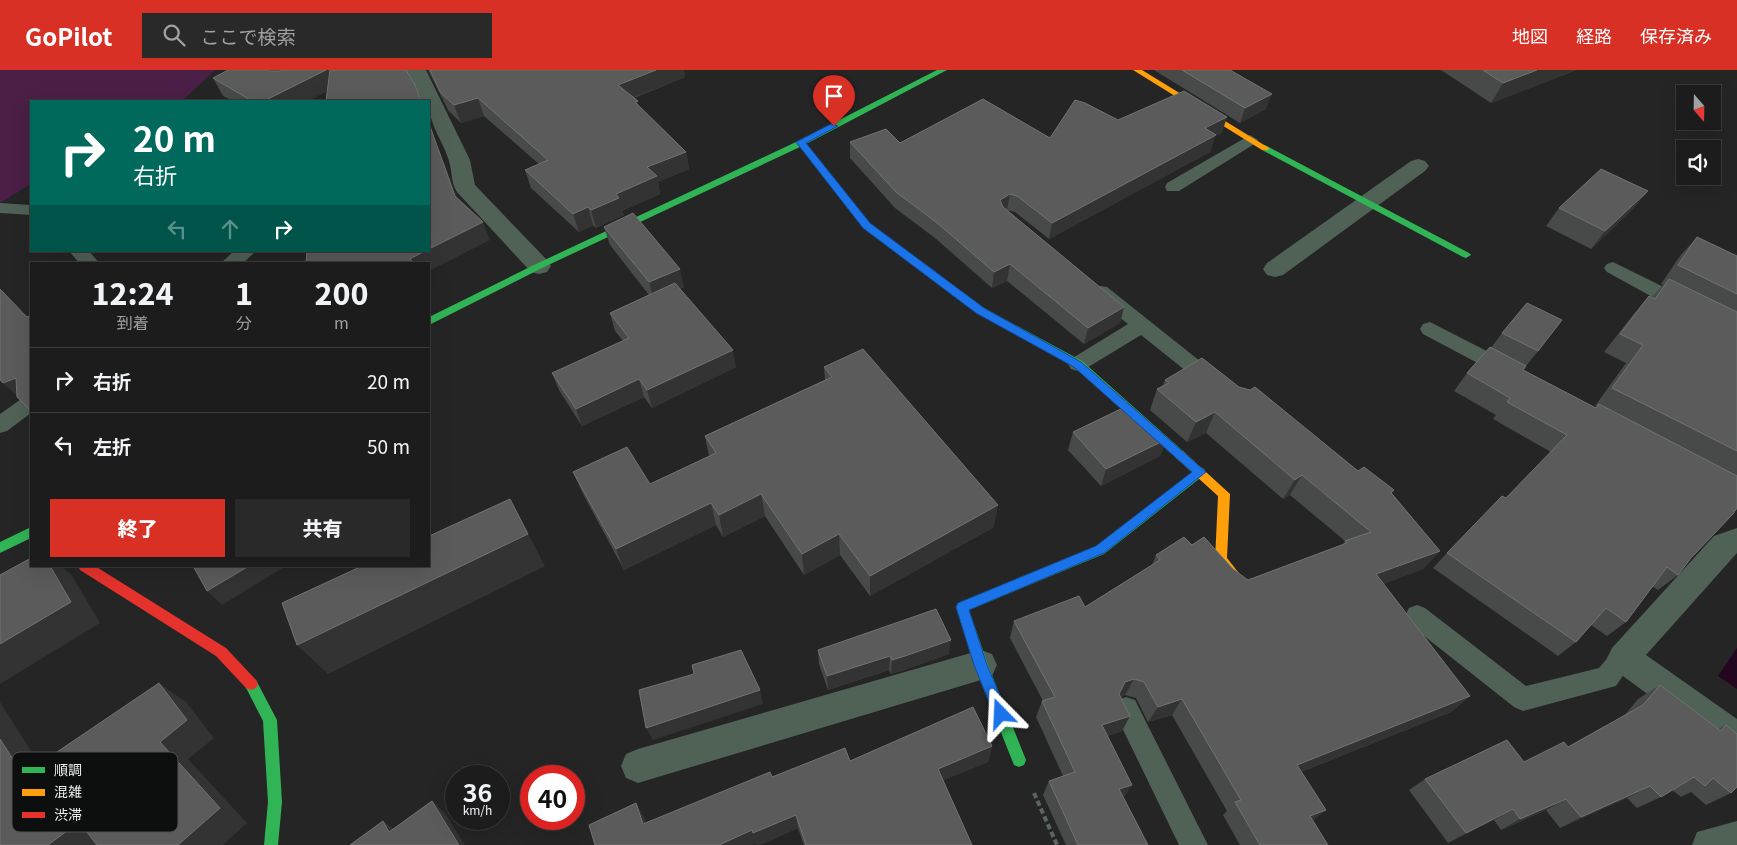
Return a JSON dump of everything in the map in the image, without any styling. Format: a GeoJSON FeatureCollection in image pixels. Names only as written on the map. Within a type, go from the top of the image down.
{"type":"FeatureCollection","features":[{"type":"Feature","properties":{"kind":"street"},"geometry":{"type":"LineString","coordinates":[[413,70],[418,72],[454,148],[465,187],[539,266]]}},
{"type":"Feature","properties":{"kind":"street"},"geometry":{"type":"LineString","coordinates":[[430,320],[539,266],[801,142],[943,70]]}},
{"type":"Feature","properties":{"kind":"street"},"geometry":{"type":"LineString","coordinates":[[1137,70],[1250,140],[1466,255]]}},
{"type":"Feature","properties":{"kind":"street"},"geometry":{"type":"LineString","coordinates":[[801,142],[866,226],[980,310],[1078,364],[1224,494],[1221,560],[1239,581]]}},
{"type":"Feature","properties":{"kind":"street"},"geometry":{"type":"LineString","coordinates":[[1275,270],[1418,166]]}},
{"type":"Feature","properties":{"kind":"street"},"geometry":{"type":"LineString","coordinates":[[1018,760],[981,665],[962,607],[1100,550],[1200,472]]}},
{"type":"Feature","properties":{"kind":"street"},"geometry":{"type":"LineString","coordinates":[[1737,540],[1724,545],[1623,658],[1737,739]]}},
{"type":"Feature","properties":{"kind":"street"},"geometry":{"type":"LineString","coordinates":[[86,567],[221,652],[250,681],[270,720],[275,802],[271,845]]}},
{"type":"Feature","properties":{"kind":"street"},"geometry":{"type":"LineString","coordinates":[[638,766],[981,665]]}},
{"type":"Feature","properties":{"kind":"street"},"geometry":{"type":"LineString","coordinates":[[1710,845],[1737,839]]}},
{"type":"Feature","properties":{"kind":"lane"},"geometry":{"type":"LineString","coordinates":[[1173,187],[1250,140]]}},
{"type":"Feature","properties":{"kind":"lane"},"geometry":{"type":"LineString","coordinates":[[0,208],[30,210]]}},
{"type":"Feature","properties":{"kind":"lane"},"geometry":{"type":"LineString","coordinates":[[79,252],[89,262]]}},
{"type":"Feature","properties":{"kind":"lane"},"geometry":{"type":"LineString","coordinates":[[231,262],[246,252]]}},
{"type":"Feature","properties":{"kind":"lane"},"geometry":{"type":"LineString","coordinates":[[1613,268],[1702,314]]}},
{"type":"Feature","properties":{"kind":"lane"},"geometry":{"type":"LineString","coordinates":[[1083,278],[1230,395]]}},
{"type":"Feature","properties":{"kind":"lane"},"geometry":{"type":"LineString","coordinates":[[1078,364],[1142,325]]}},
{"type":"Feature","properties":{"kind":"lane"},"geometry":{"type":"LineString","coordinates":[[1430,329],[1527,380]]}},
{"type":"Feature","properties":{"kind":"lane"},"geometry":{"type":"LineString","coordinates":[[0,425],[30,403]]}},
{"type":"Feature","properties":{"kind":"lane"},"geometry":{"type":"LineString","coordinates":[[1417,616],[1523,699],[1607,678],[1623,658]]}},
{"type":"Feature","properties":{"kind":"lane"},"geometry":{"type":"LineString","coordinates":[[1126,709],[1194,845]]}},
{"type":"Feature","properties":{"kind":"path"},"geometry":{"type":"LineString","coordinates":[[1018,760],[1057,845]]}},
{"type":"Feature","properties":{"kind":"shaded area"},"geometry":{"type":"Polygon","coordinates":[[[0,70],[215,70],[183,100],[30,100],[30,185],[0,203],[0,70]]]}},
{"type":"Feature","properties":{"kind":"shaded area"},"geometry":{"type":"Polygon","coordinates":[[[1737,648],[1737,689],[1718,676],[1737,648]]]}},
{"type":"Feature","properties":{"kind":"building"},"geometry":{"type":"Polygon","coordinates":[[[228,70],[326,70],[266,100],[250,100],[213,78],[228,70]]]}},
{"type":"Feature","properties":{"kind":"building"},"geometry":{"type":"Polygon","coordinates":[[[330,70],[406,70],[415,85],[421,100],[326,100],[330,70]]]}},
{"type":"Feature","properties":{"kind":"building"},"geometry":{"type":"Polygon","coordinates":[[[430,70],[656,70],[618,85],[638,101],[635,102],[686,152],[647,167],[657,176],[616,194],[619,198],[591,210],[588,207],[573,214],[525,170],[548,160],[478,98],[454,105],[441,93],[430,70]]]}},
{"type":"Feature","properties":{"kind":"building"},"geometry":{"type":"Polygon","coordinates":[[[1182,70],[1230,70],[1272,94],[1245,108],[1182,70]]]}},
{"type":"Feature","properties":{"kind":"building"},"geometry":{"type":"Polygon","coordinates":[[[1483,70],[1537,70],[1503,83],[1483,70]]]}},
{"type":"Feature","properties":{"kind":"building"},"geometry":{"type":"Polygon","coordinates":[[[1184,91],[1227,117],[1205,128],[1216,135],[1052,223],[1017,196],[1010,194],[1000,200],[1003,207],[1124,307],[1088,328],[1010,264],[994,272],[936,222],[896,192],[850,142],[886,129],[900,143],[983,99],[1050,138],[1075,100],[1118,120],[1184,91]]]}},
{"type":"Feature","properties":{"kind":"building"},"geometry":{"type":"Polygon","coordinates":[[[430,127],[455,196],[483,222],[430,248],[430,127]]]}},
{"type":"Feature","properties":{"kind":"building"},"geometry":{"type":"Polygon","coordinates":[[[1601,169],[1648,191],[1605,231],[1559,208],[1601,169]]]}},
{"type":"Feature","properties":{"kind":"building"},"geometry":{"type":"Polygon","coordinates":[[[633,213],[680,269],[649,282],[604,227],[633,213]]]}},
{"type":"Feature","properties":{"kind":"building"},"geometry":{"type":"Polygon","coordinates":[[[1697,237],[1737,256],[1737,294],[1678,265],[1697,237]]]}},
{"type":"Feature","properties":{"kind":"building"},"geometry":{"type":"Polygon","coordinates":[[[307,252],[423,252],[410,259],[413,262],[306,262],[307,252]]]}},
{"type":"Feature","properties":{"kind":"building"},"geometry":{"type":"Polygon","coordinates":[[[1669,279],[1737,312],[1737,451],[1612,388],[1643,345],[1620,334],[1649,296],[1655,299],[1669,279]]]}},
{"type":"Feature","properties":{"kind":"building"},"geometry":{"type":"Polygon","coordinates":[[[675,283],[733,350],[647,390],[639,379],[576,409],[552,373],[629,338],[610,313],[675,283]]]}},
{"type":"Feature","properties":{"kind":"building"},"geometry":{"type":"Polygon","coordinates":[[[0,289],[27,317],[30,316],[30,410],[17,397],[16,378],[3,383],[0,380],[0,289]]]}},
{"type":"Feature","properties":{"kind":"building"},"geometry":{"type":"Polygon","coordinates":[[[1527,303],[1562,320],[1538,351],[1502,333],[1527,303]]]}},
{"type":"Feature","properties":{"kind":"building"},"geometry":{"type":"Polygon","coordinates":[[[1490,347],[1526,366],[1523,370],[1596,408],[1599,404],[1737,476],[1737,508],[1678,575],[1667,567],[1626,622],[1606,608],[1576,642],[1447,553],[1502,496],[1506,498],[1567,435],[1507,402],[1510,398],[1467,373],[1490,347]]]}},
{"type":"Feature","properties":{"kind":"building"},"geometry":{"type":"Polygon","coordinates":[[[863,349],[998,505],[870,576],[839,534],[802,554],[761,494],[719,515],[711,503],[616,549],[573,472],[627,447],[650,484],[716,453],[705,436],[832,377],[824,367],[863,349]]]}},
{"type":"Feature","properties":{"kind":"building"},"geometry":{"type":"Polygon","coordinates":[[[1202,358],[1239,387],[1250,390],[1255,387],[1358,471],[1364,467],[1394,490],[1391,493],[1440,551],[1376,574],[1470,696],[1297,765],[1326,810],[1310,816],[1328,845],[1260,845],[1235,802],[1241,800],[1182,699],[1158,707],[1144,682],[1134,679],[1125,682],[1119,694],[1130,716],[1102,725],[1132,785],[1119,789],[1148,845],[1078,845],[1049,781],[1075,772],[1042,701],[1055,697],[1014,621],[1079,596],[1085,607],[1160,560],[1156,555],[1184,537],[1192,545],[1204,537],[1233,569],[1248,580],[1347,543],[1345,541],[1371,532],[1302,475],[1295,480],[1215,412],[1196,422],[1157,389],[1169,383],[1165,380],[1202,358]]]}},
{"type":"Feature","properties":{"kind":"building"},"geometry":{"type":"Polygon","coordinates":[[[1129,405],[1167,439],[1106,469],[1073,432],[1129,405]]]}},
{"type":"Feature","properties":{"kind":"building"},"geometry":{"type":"Polygon","coordinates":[[[510,499],[528,534],[297,645],[282,603],[360,567],[430,567],[430,536],[510,499]]]}},
{"type":"Feature","properties":{"kind":"building"},"geometry":{"type":"Polygon","coordinates":[[[30,559],[30,567],[51,567],[71,602],[0,644],[0,575],[30,559]]]}},
{"type":"Feature","properties":{"kind":"building"},"geometry":{"type":"Polygon","coordinates":[[[194,567],[247,567],[207,591],[194,567]]]}},
{"type":"Feature","properties":{"kind":"building"},"geometry":{"type":"Polygon","coordinates":[[[936,609],[951,640],[892,660],[890,656],[827,676],[818,650],[936,609]]]}},
{"type":"Feature","properties":{"kind":"building"},"geometry":{"type":"Polygon","coordinates":[[[741,650],[760,690],[646,728],[639,690],[694,674],[692,665],[741,650]]]}},
{"type":"Feature","properties":{"kind":"building"},"geometry":{"type":"Polygon","coordinates":[[[159,683],[187,720],[160,742],[169,752],[57,752],[159,683]]]}},
{"type":"Feature","properties":{"kind":"building"},"geometry":{"type":"Polygon","coordinates":[[[1660,685],[1721,731],[1726,725],[1737,734],[1737,787],[1731,793],[1713,778],[1705,786],[1694,777],[1661,797],[1650,786],[1581,817],[1566,799],[1520,819],[1513,809],[1466,833],[1425,779],[1507,740],[1524,762],[1564,742],[1568,747],[1643,705],[1660,685]]]}},
{"type":"Feature","properties":{"kind":"building"},"geometry":{"type":"Polygon","coordinates":[[[973,707],[992,746],[938,769],[972,845],[806,845],[796,815],[753,833],[752,830],[719,845],[595,845],[589,825],[636,803],[643,824],[770,772],[772,777],[845,748],[850,761],[973,707]]]}},
{"type":"Feature","properties":{"kind":"building"},"geometry":{"type":"Polygon","coordinates":[[[0,739],[12,758],[12,832],[66,832],[48,845],[0,845],[0,739]]]}},
{"type":"Feature","properties":{"kind":"building"},"geometry":{"type":"Polygon","coordinates":[[[178,762],[220,808],[178,845],[97,845],[87,832],[178,832],[178,762]]]}},
{"type":"Feature","properties":{"kind":"building"},"geometry":{"type":"Polygon","coordinates":[[[432,801],[445,822],[445,830],[450,830],[459,845],[350,845],[383,821],[389,832],[432,801]]]}},
{"type":"Feature","properties":{"kind":"traffic: fast"},"geometry":{"type":"LineString","coordinates":[[430,320],[539,266],[801,143],[943,70]]}},
{"type":"Feature","properties":{"kind":"traffic: fast"},"geometry":{"type":"LineString","coordinates":[[801,143],[866,226],[980,310],[1078,364],[1179,454]]}},
{"type":"Feature","properties":{"kind":"traffic: fast"},"geometry":{"type":"LineString","coordinates":[[1265,148],[1466,255]]}},
{"type":"Feature","properties":{"kind":"traffic: fast"},"geometry":{"type":"LineString","coordinates":[[1019,760],[981,665],[962,607],[1100,550],[1200,472]]}},
{"type":"Feature","properties":{"kind":"traffic: fast"},"geometry":{"type":"LineString","coordinates":[[0,548],[30,533]]}},
{"type":"Feature","properties":{"kind":"traffic: fast"},"geometry":{"type":"LineString","coordinates":[[251,684],[270,720],[275,802],[271,845]]}},
{"type":"Feature","properties":{"kind":"traffic: slow"},"geometry":{"type":"LineString","coordinates":[[1137,70],[1265,148]]}},
{"type":"Feature","properties":{"kind":"traffic: slow"},"geometry":{"type":"LineString","coordinates":[[1179,454],[1224,494],[1221,560],[1239,581]]}},
{"type":"Feature","properties":{"kind":"traffic: jam"},"geometry":{"type":"LineString","coordinates":[[86,567],[221,652],[251,684]]}},
{"type":"Feature","properties":{"kind":"route"},"geometry":{"type":"LineString","coordinates":[[834,126],[801,142],[866,226],[980,310],[1078,364],[1200,472],[1100,550],[962,607],[981,665],[1001,714]]}}]}
